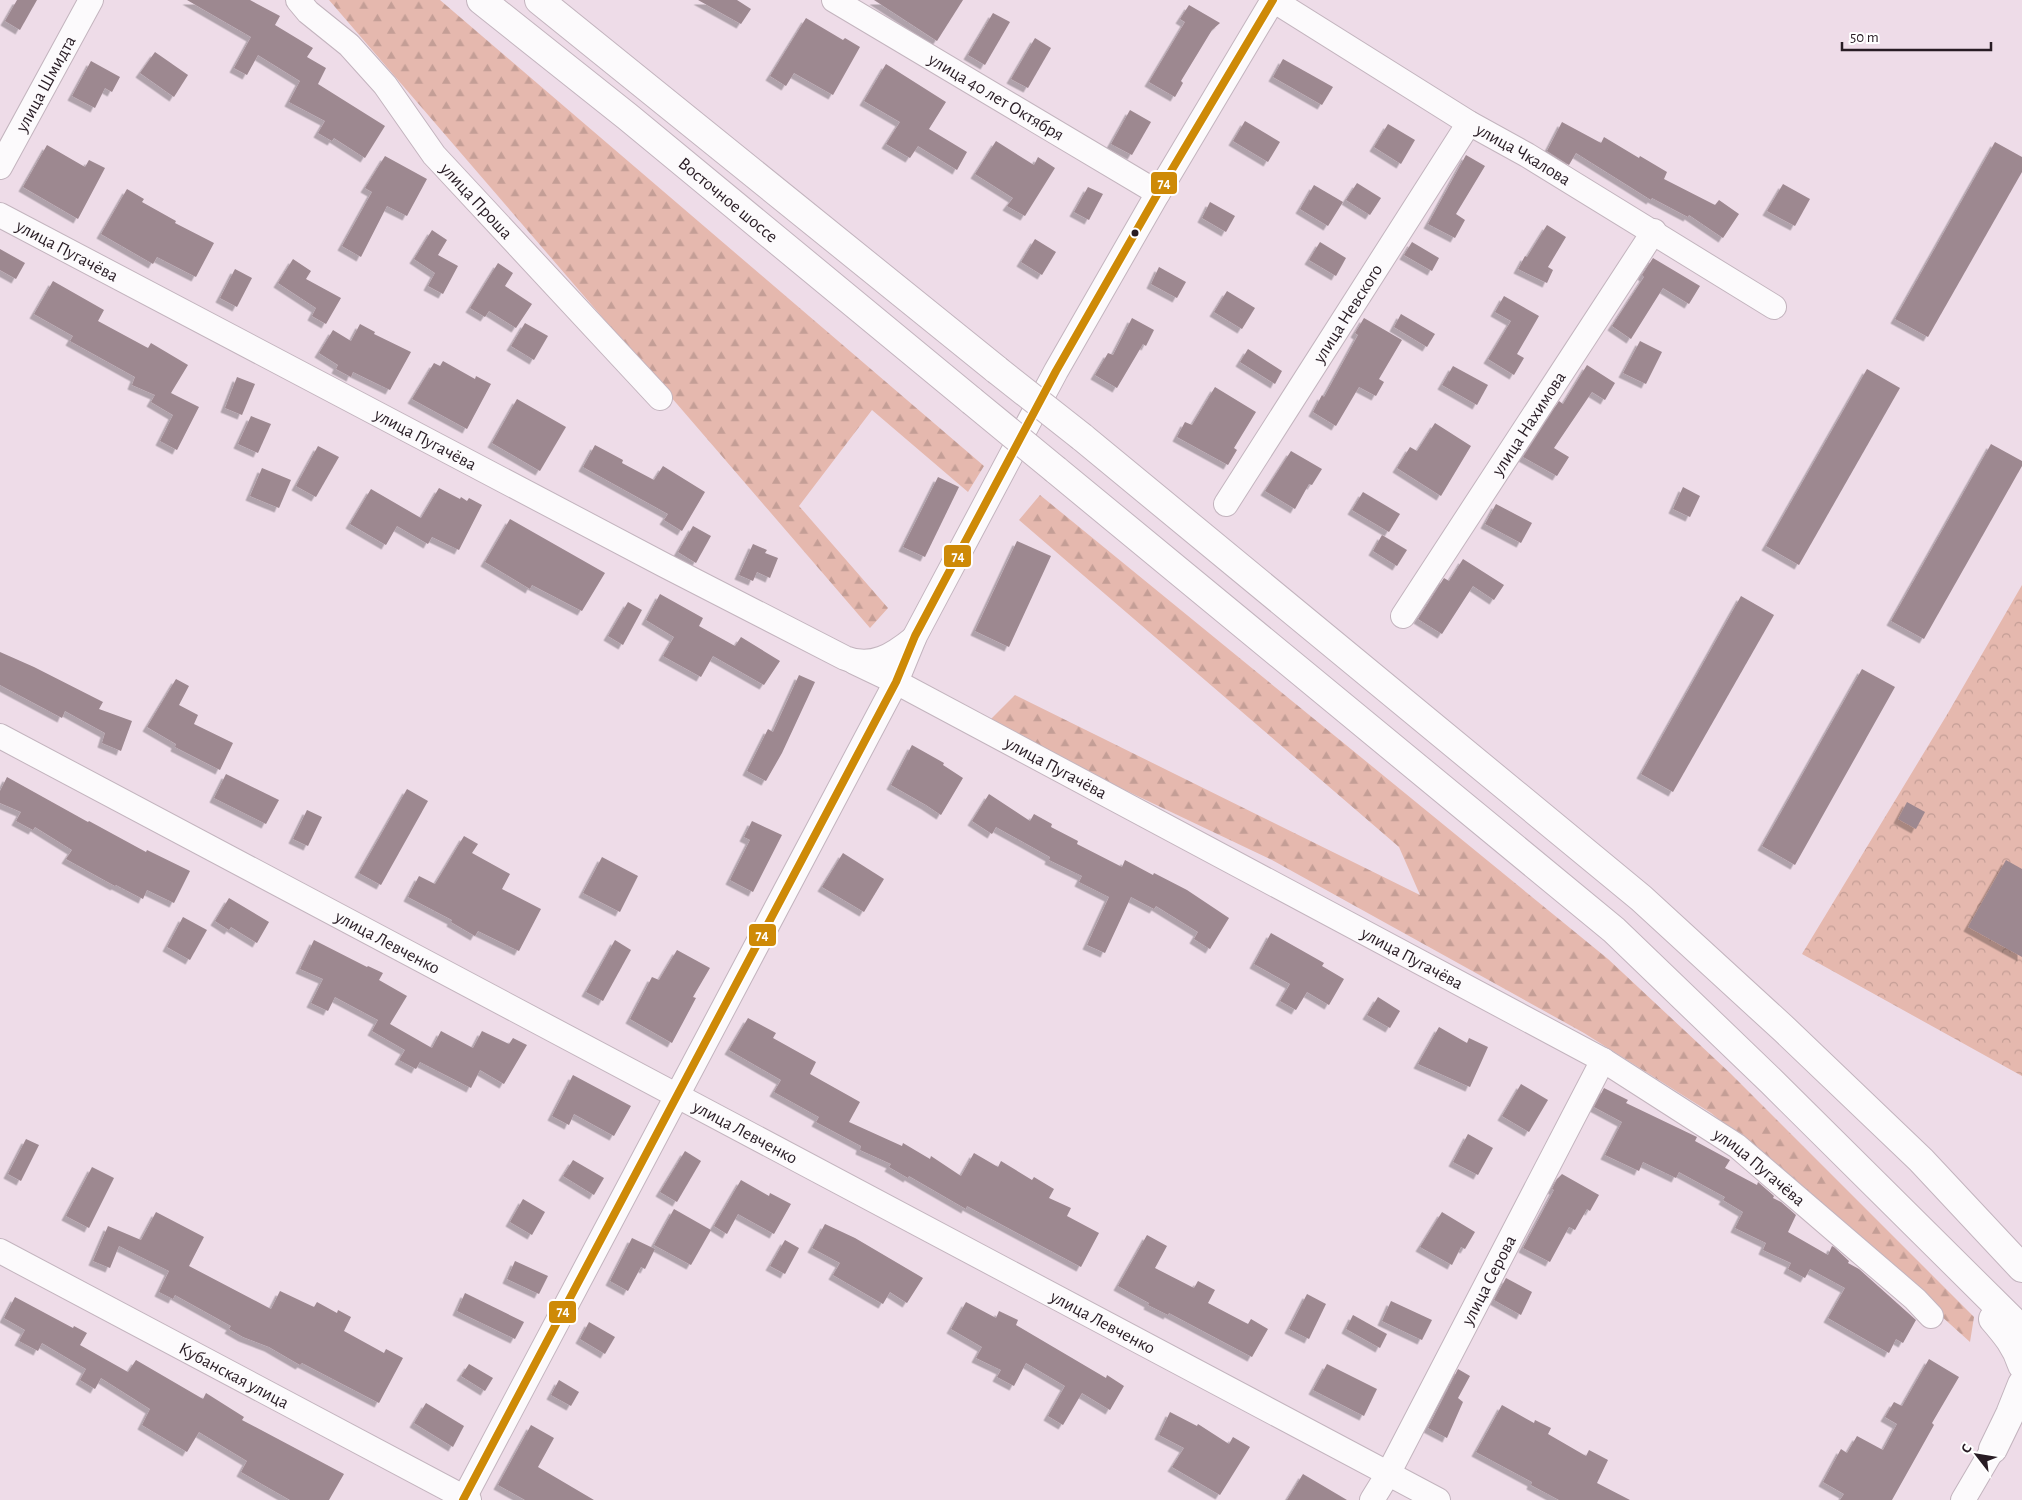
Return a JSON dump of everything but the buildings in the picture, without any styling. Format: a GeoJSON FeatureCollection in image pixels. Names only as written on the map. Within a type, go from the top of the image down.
{"type":"FeatureCollection","features":[{"type":"Feature","properties":{"kind":"highway","name":"Восточное шоссе"},"geometry":{"type":"LineString","coordinates":[[481,0],[628,117],[1614,930]]}},
{"type":"Feature","properties":{"kind":"highway","name":"Восточное шоссе"},"geometry":{"type":"LineString","coordinates":[[539,0],[1082,438],[1641,898]]}},
{"type":"Feature","properties":{"kind":"highway"},"geometry":{"type":"LineString","coordinates":[[2022,1268],[1921,1160],[1785,1030],[1641,898],[1612,881],[1600,882],[1591,892],[1590,901],[1614,930],[1919,1226],[2022,1330]]}},
{"type":"Feature","properties":{"kind":"highway"},"geometry":{"type":"LineString","coordinates":[[1921,1160],[1954,1176],[1975,1193],[2022,1242]]}},
{"type":"Feature","properties":{"kind":"highway"},"geometry":{"type":"LineString","coordinates":[[1919,1226],[1936,1256],[2007,1335],[2017,1350],[2022,1364]]}},
{"type":"Feature","properties":{"kind":"highway"},"geometry":{"type":"LineString","coordinates":[[1993,1449],[2022,1384]]}},
{"type":"Feature","properties":{"kind":"highway"},"geometry":{"type":"LineString","coordinates":[[1993,1449],[2014,1431],[2022,1428]]}},
{"type":"Feature","properties":{"kind":"street","name":"улица Шмидта"},"geometry":{"type":"LineString","coordinates":[[0,168],[91,0]]}},
{"type":"Feature","properties":{"kind":"street","name":"улица Проша"},"geometry":{"type":"LineString","coordinates":[[298,0],[308,12],[349,45],[385,85],[434,155],[660,398]]}},
{"type":"Feature","properties":{"kind":"street","name":"улица 40 лет Октября"},"geometry":{"type":"LineString","coordinates":[[834,0],[1158,193]]}},
{"type":"Feature","properties":{"kind":"street"},"geometry":{"type":"LineString","coordinates":[[466,1499],[896,682],[915,636],[1056,371],[1158,193],[1273,0]]}},
{"type":"Feature","properties":{"kind":"street","name":"улица Чкалова"},"geometry":{"type":"LineString","coordinates":[[1273,0],[1469,123],[1527,155],[1774,307]]}},
{"type":"Feature","properties":{"kind":"street","name":"улица Невского"},"geometry":{"type":"LineString","coordinates":[[1226,504],[1469,123]]}},
{"type":"Feature","properties":{"kind":"street","name":"улица Пугачёва"},"geometry":{"type":"LineString","coordinates":[[0,214],[664,565],[896,682],[1603,1060],[1737,1146],[1915,1299],[1931,1316]]}},
{"type":"Feature","properties":{"kind":"street","name":"улица Нахимова"},"geometry":{"type":"LineString","coordinates":[[1403,616],[1654,232]]}},
{"type":"Feature","properties":{"kind":"street"},"geometry":{"type":"LineString","coordinates":[[854,662],[878,661],[894,654],[915,636]]}},
{"type":"Feature","properties":{"kind":"street","name":"улица Левченко"},"geometry":{"type":"LineString","coordinates":[[0,736],[1438,1500]]}},
{"type":"Feature","properties":{"kind":"street","name":"улица Серова"},"geometry":{"type":"LineString","coordinates":[[1372,1500],[1388,1474],[1603,1060]]}},
{"type":"Feature","properties":{"kind":"street","name":"Кубанская улица"},"geometry":{"type":"LineString","coordinates":[[0,1250],[466,1499]]}},
{"type":"Feature","properties":{"kind":"street"},"geometry":{"type":"LineString","coordinates":[[1964,1500],[1993,1449]]}},
{"type":"Feature","properties":{"kind":"green space"},"geometry":{"type":"Polygon","coordinates":[[[329,0],[440,0],[984,466],[968,492],[872,410],[799,506],[888,608],[870,628],[329,0]]]}},
{"type":"Feature","properties":{"kind":"green space"},"geometry":{"type":"Polygon","coordinates":[[[1040,495],[1608,959],[1730,1073],[1974,1317],[1970,1342],[1750,1144],[1711,1113],[1584,1033],[1272,860],[986,724],[1015,695],[1420,895],[1399,847],[1019,520],[1040,495]]]}},
{"type":"Feature","properties":{"kind":"green space"},"geometry":{"type":"Polygon","coordinates":[[[2022,585],[2022,1076],[1802,954],[1948,713],[2022,585]]]}},
{"type":"Feature","properties":{"kind":"transit line","name":"74"},"geometry":{"type":"LineString","coordinates":[[463,1500],[896,682],[915,636],[1056,371],[1158,193],[1273,0]]}}]}
